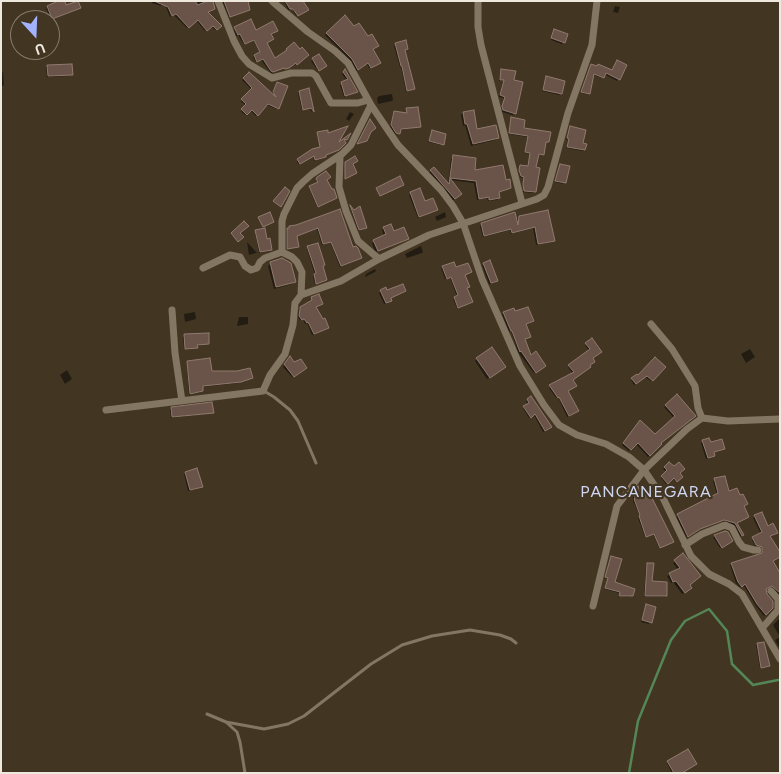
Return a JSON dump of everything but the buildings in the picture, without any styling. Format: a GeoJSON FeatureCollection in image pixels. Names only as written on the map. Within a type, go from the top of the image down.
{"type":"FeatureCollection","features":[{"type":"Feature","properties":{"kind":"street"},"geometry":{"type":"LineString","coordinates":[[218,1],[234,41],[249,64],[272,78],[291,73],[312,73],[316,76],[331,103],[369,102]]}},
{"type":"Feature","properties":{"kind":"street"},"geometry":{"type":"LineString","coordinates":[[272,1],[308,32],[343,57],[369,102],[398,145],[441,190],[463,223],[482,279],[520,366],[559,425],[577,435],[606,444],[629,457],[644,470],[663,498],[691,556],[709,574],[729,584],[742,594],[780,659]]}},
{"type":"Feature","properties":{"kind":"street"},"geometry":{"type":"LineString","coordinates":[[478,1],[478,27],[481,45],[522,203]]}},
{"type":"Feature","properties":{"kind":"street"},"geometry":{"type":"LineString","coordinates":[[106,410],[263,391],[270,375],[285,354],[293,324],[295,303],[301,295],[341,281],[379,259],[430,236],[544,195],[548,187],[568,113],[592,45],[597,1]]}},
{"type":"Feature","properties":{"kind":"street"},"geometry":{"type":"LineString","coordinates":[[282,252],[282,221],[297,188],[312,174],[340,156],[351,144],[369,102]]}},
{"type":"Feature","properties":{"kind":"street"},"geometry":{"type":"LineString","coordinates":[[340,156],[339,187],[349,218],[358,241],[379,259]]}},
{"type":"Feature","properties":{"kind":"street"},"geometry":{"type":"LineString","coordinates":[[203,268],[230,254],[240,257],[251,270],[257,268],[265,258],[282,252],[292,257],[300,267],[302,272],[301,295]]}},
{"type":"Feature","properties":{"kind":"street"},"geometry":{"type":"LineString","coordinates":[[172,310],[175,353],[182,401]]}},
{"type":"Feature","properties":{"kind":"street"},"geometry":{"type":"LineString","coordinates":[[651,324],[672,348],[695,386],[698,408],[702,418]]}},
{"type":"Feature","properties":{"kind":"street"},"geometry":{"type":"LineString","coordinates":[[593,606],[617,506],[644,470],[702,418],[728,421],[780,419]]}},
{"type":"Feature","properties":{"kind":"street"},"geometry":{"type":"LineString","coordinates":[[685,544],[702,534],[725,525],[732,528],[739,542],[744,547],[758,550]]}},
{"type":"Feature","properties":{"kind":"street"},"geometry":{"type":"LineString","coordinates":[[763,627],[778,610],[778,599],[771,591]]}},
{"type":"Feature","properties":{"kind":"lane"},"geometry":{"type":"LineString","coordinates":[[263,391],[274,396],[290,410],[298,421],[316,463]]}},
{"type":"Feature","properties":{"kind":"lane"},"geometry":{"type":"LineString","coordinates":[[207,714],[226,722],[264,729],[288,724],[304,716],[372,664],[402,645],[432,636],[470,630],[500,635],[516,644]]}},
{"type":"Feature","properties":{"kind":"lane"},"geometry":{"type":"LineString","coordinates":[[226,722],[237,732],[245,773]]}},
{"type":"Feature","properties":{"kind":"waterway"},"geometry":{"type":"LineString","coordinates":[[629,773],[638,721],[671,640],[685,621],[709,609],[727,631],[732,664],[753,685],[778,680]]}},
{"type":"Feature","properties":{"kind":"district","name":"PANCANEGARA"},"geometry":{"type":"Point","coordinates":[646,492]}}]}
